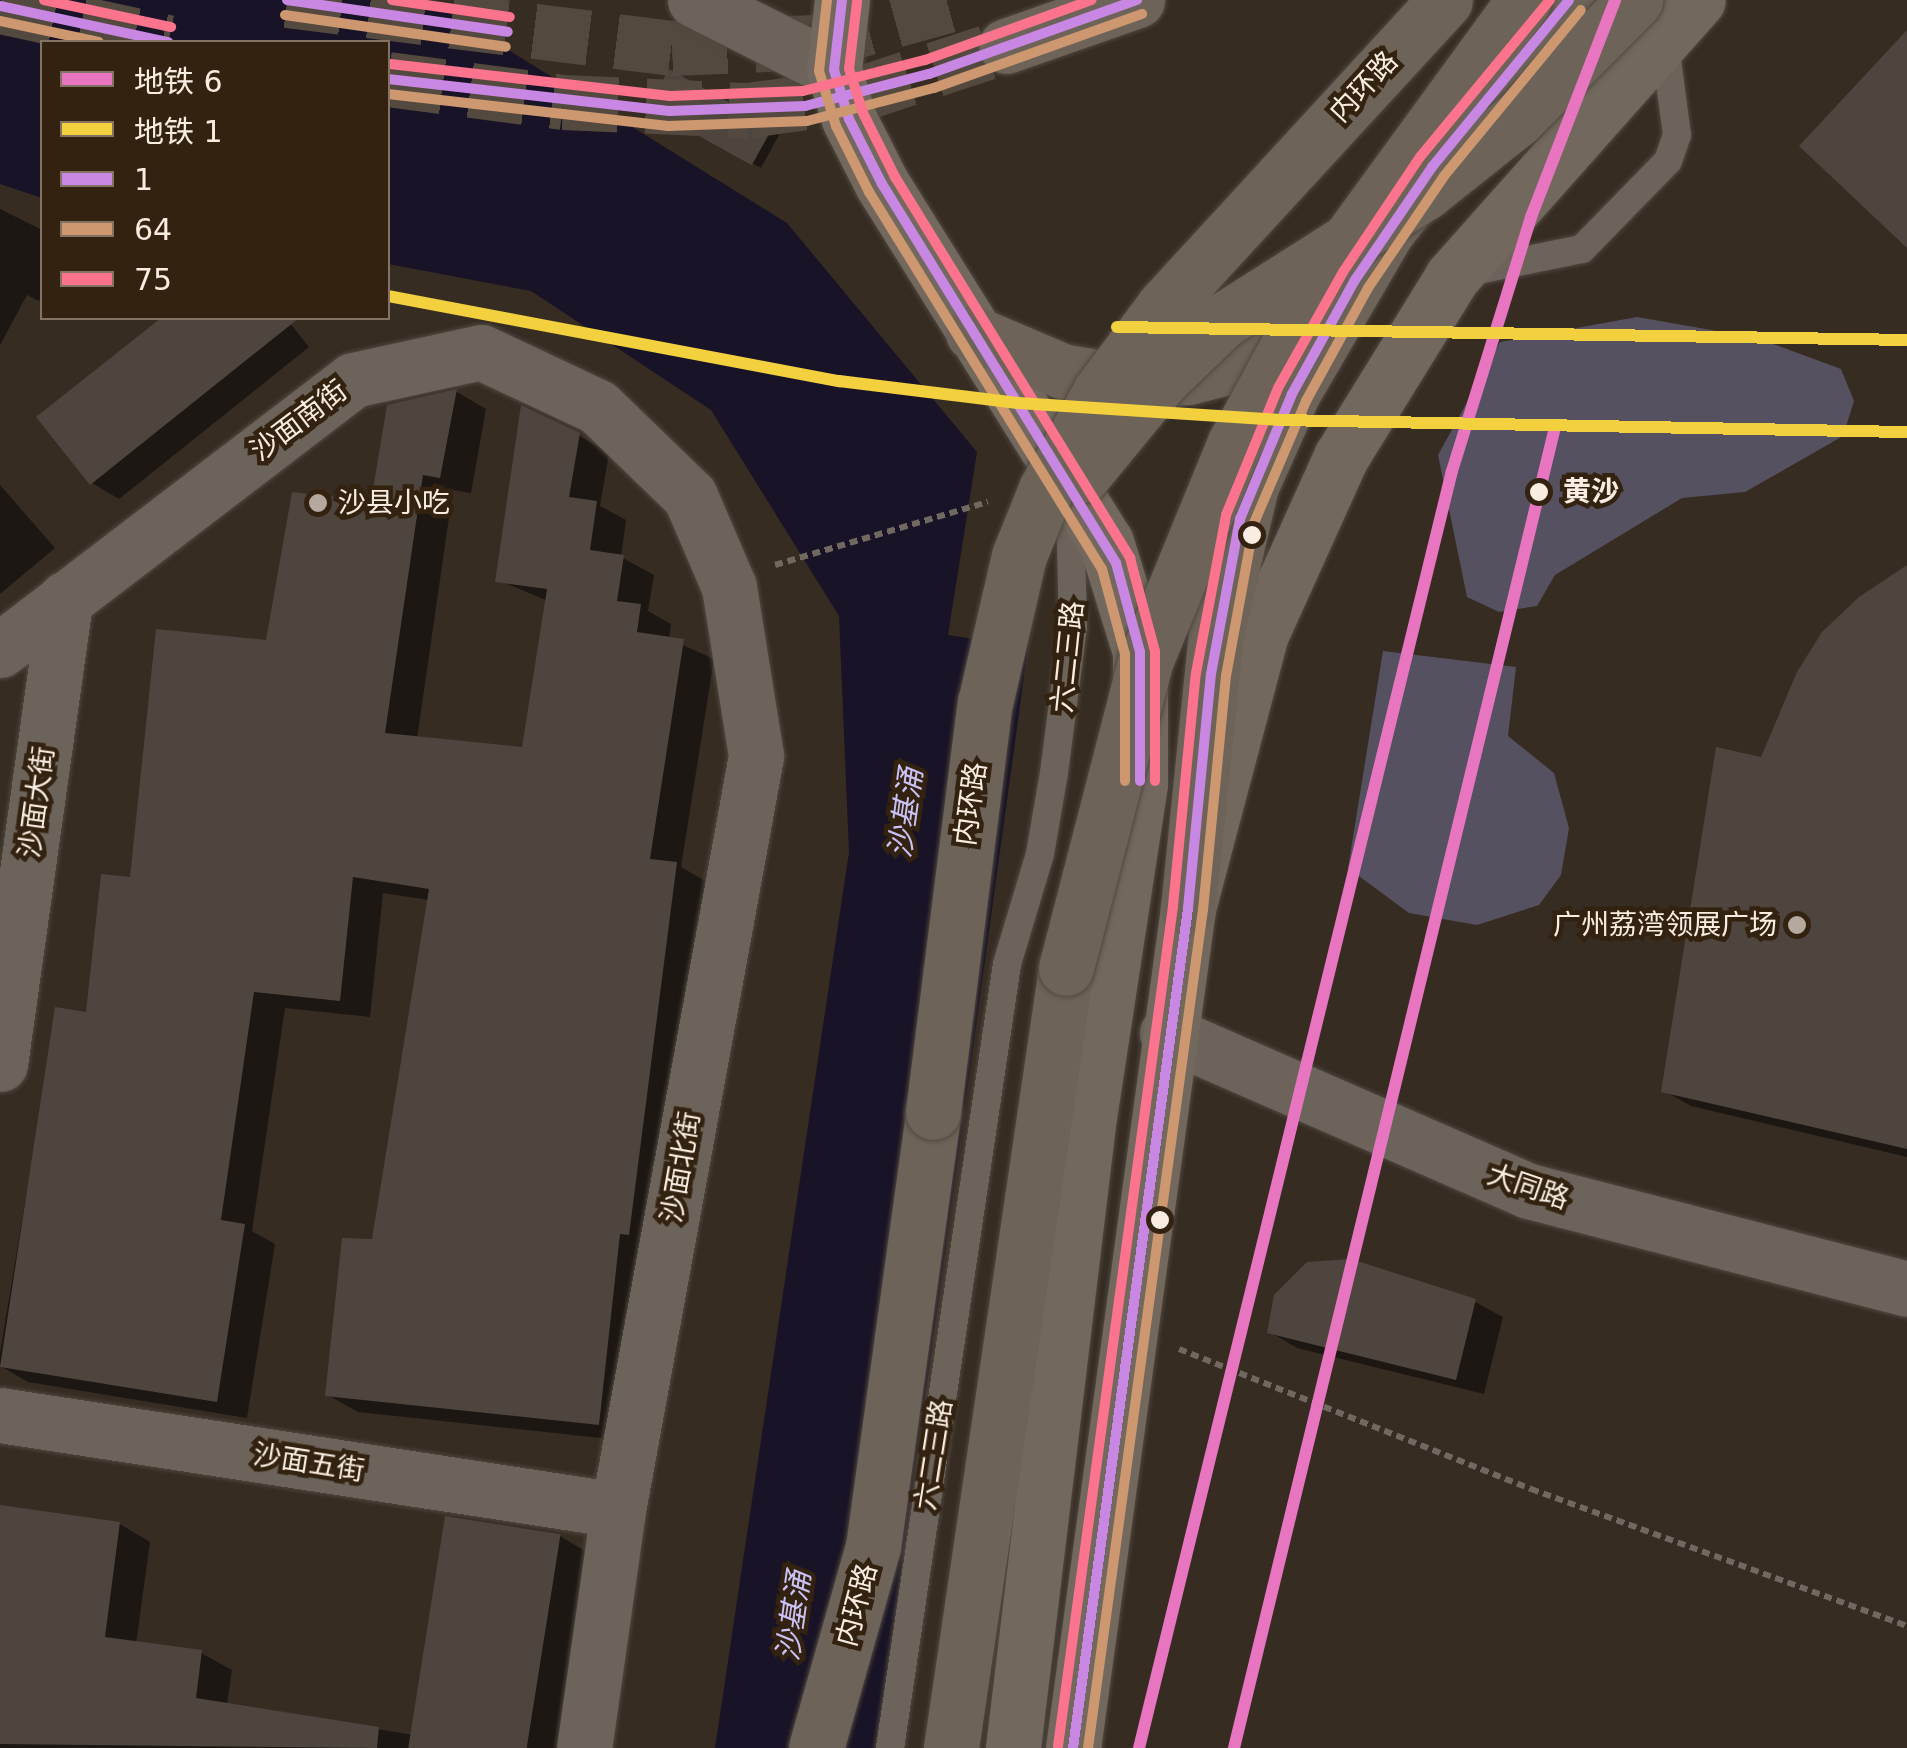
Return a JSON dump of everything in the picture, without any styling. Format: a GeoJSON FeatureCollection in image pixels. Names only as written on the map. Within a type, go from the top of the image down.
{"type":"FeatureCollection","features":[{"type":"Feature","properties":{"kind":"highway"},"geometry":{"type":"LineString","coordinates":[[1006,46],[1137,0]]}},
{"type":"Feature","properties":{"kind":"highway","name":"内环路"},"geometry":{"type":"LineString","coordinates":[[816,1748],[873,1547],[985,703],[1019,556],[1078,428],[1130,349],[1212,250],[1446,0]]}},
{"type":"Feature","properties":{"kind":"highway"},"geometry":{"type":"LineString","coordinates":[[951,1748],[1066,968],[1099,820],[1146,662],[1196,526],[1290,338],[1390,176],[1524,0]]}},
{"type":"Feature","properties":{"kind":"highway"},"geometry":{"type":"LineString","coordinates":[[1188,908],[1210,674],[1231,552],[1252,486],[1320,343],[1387,231],[1568,0]]}},
{"type":"Feature","properties":{"kind":"highway"},"geometry":{"type":"LineString","coordinates":[[1019,556],[1161,380],[1222,321],[1440,181],[1516,120],[1666,12]]}},
{"type":"Feature","properties":{"kind":"highway"},"geometry":{"type":"LineString","coordinates":[[973,334],[1062,371],[1122,381],[1190,377],[1320,343]]}},
{"type":"Feature","properties":{"kind":"main road"},"geometry":{"type":"LineString","coordinates":[[842,0],[834,70],[882,184],[1068,482]]}},
{"type":"Feature","properties":{"kind":"main road"},"geometry":{"type":"LineString","coordinates":[[1073,1748],[1167,1033],[1188,908],[1245,681],[1283,577],[1341,457],[1452,277],[1666,12]]}},
{"type":"Feature","properties":{"kind":"main road","name":"六二三路"},"geometry":{"type":"LineString","coordinates":[[1013,1748],[1089,1116],[1143,739],[1140,652],[1126,592],[1106,542],[1068,482]]}},
{"type":"Feature","properties":{"kind":"street"},"geometry":{"type":"LineString","coordinates":[[695,0],[834,70]]}},
{"type":"Feature","properties":{"kind":"street","name":"沙面南街"},"geometry":{"type":"LineString","coordinates":[[0,650],[353,380],[481,352],[611,420],[690,496],[729,588]]}},
{"type":"Feature","properties":{"kind":"street","name":"沙面北街"},"geometry":{"type":"LineString","coordinates":[[584,1748],[618,1510],[756,756],[729,588]]}},
{"type":"Feature","properties":{"kind":"street","name":"沙面大街"},"geometry":{"type":"LineString","coordinates":[[0,1064],[65,600]]}},
{"type":"Feature","properties":{"kind":"street","name":"大同路"},"geometry":{"type":"LineString","coordinates":[[1167,1033],[1529,1190],[1907,1288]]}},
{"type":"Feature","properties":{"kind":"street","name":"沙面五街"},"geometry":{"type":"LineString","coordinates":[[0,1415],[618,1510]]}},
{"type":"Feature","properties":{"kind":"lane"},"geometry":{"type":"LineString","coordinates":[[1452,277],[1502,260],[1582,249],[1668,161],[1677,135],[1666,12]]}},
{"type":"Feature","properties":{"kind":"lane","name":"六二三路"},"geometry":{"type":"LineString","coordinates":[[890,1748],[1007,964],[1040,854],[1067,682],[1075,559],[1068,482]]}},
{"type":"Feature","properties":{"kind":"path"},"geometry":{"type":"LineString","coordinates":[[784,563],[988,502]]}},
{"type":"Feature","properties":{"kind":"path"},"geometry":{"type":"LineString","coordinates":[[1127,1331],[1907,1626]]}},
{"type":"Feature","properties":{"kind":"shaded area"},"geometry":{"type":"Polygon","coordinates":[[[1637,317],[1757,338],[1841,369],[1854,401],[1843,436],[1745,492],[1682,498],[1555,575],[1537,606],[1499,612],[1467,597],[1438,455],[1500,342],[1637,317]]]}},
{"type":"Feature","properties":{"kind":"shaded area"},"geometry":{"type":"Polygon","coordinates":[[[1383,651],[1516,667],[1508,736],[1554,773],[1569,828],[1561,875],[1539,905],[1477,925],[1409,913],[1348,868],[1383,651]]]}},
{"type":"Feature","properties":{"kind":"water","name":"沙基涌"},"geometry":{"type":"Polygon","coordinates":[[[0,0],[428,0],[787,223],[977,452],[948,635],[1028,647],[877,1748],[715,1748],[849,852],[839,616],[711,410],[531,291],[390,264],[390,40],[40,40],[40,197],[0,184],[0,0]]]}},
{"type":"Feature","properties":{"kind":"building"},"geometry":{"type":"Polygon","coordinates":[[[1907,30],[1907,248],[1799,146],[1907,30]]]}},
{"type":"Feature","properties":{"kind":"building"},"geometry":{"type":"Polygon","coordinates":[[[669,69],[773,127],[752,165],[648,107],[669,69]]]}},
{"type":"Feature","properties":{"kind":"building"},"geometry":{"type":"Polygon","coordinates":[[[158,320],[296,320],[90,485],[36,417],[158,320]]]}},
{"type":"Feature","properties":{"kind":"building"},"geometry":{"type":"Polygon","coordinates":[[[457,389],[440,478],[423,475],[385,733],[522,747],[547,589],[495,582],[521,405],[580,433],[569,497],[597,501],[590,550],[624,555],[617,601],[641,604],[637,632],[684,639],[650,859],[677,862],[629,1235],[620,1234],[599,1425],[325,1396],[342,1238],[372,1239],[429,889],[353,877],[340,1001],[254,992],[221,1220],[245,1224],[217,1402],[0,1367],[55,1007],[86,1012],[101,874],[130,877],[156,629],[266,640],[292,492],[371,501],[387,405],[457,389]]]}},
{"type":"Feature","properties":{"kind":"building","name":"广州荔湾领展广场"},"geometry":{"type":"Polygon","coordinates":[[[1907,565],[1907,1149],[1661,1092],[1716,747],[1761,757],[1797,672],[1822,632],[1859,597],[1907,565]]]}},
{"type":"Feature","properties":{"kind":"building"},"geometry":{"type":"Polygon","coordinates":[[[1351,1259],[1476,1299],[1456,1380],[1267,1333],[1274,1295],[1307,1262],[1351,1259]]]}},
{"type":"Feature","properties":{"kind":"building"},"geometry":{"type":"Polygon","coordinates":[[[0,1505],[120,1522],[105,1637],[202,1650],[196,1698],[379,1727],[377,1748],[0,1744],[0,1505]]]}},
{"type":"Feature","properties":{"kind":"building"},"geometry":{"type":"Polygon","coordinates":[[[445,1516],[561,1534],[527,1748],[408,1748],[445,1516]]]}},
{"type":"Feature","properties":{"kind":"tunnel"},"geometry":{"type":"LineString","coordinates":[[287,0],[672,48],[815,42],[966,0]]}},
{"type":"Feature","properties":{"kind":"tunnel"},"geometry":{"type":"LineString","coordinates":[[0,6],[159,40]]}},
{"type":"Feature","properties":{"kind":"tunnel"},"geometry":{"type":"LineString","coordinates":[[390,79],[563,102],[749,110],[856,95],[1006,46]]}},
{"type":"Feature","properties":{"kind":"metro line","name":"6"},"geometry":{"type":"LineString","coordinates":[[1139,1748],[1452,471],[1531,217],[1615,0]]}},
{"type":"Feature","properties":{"kind":"metro line","name":"1"},"geometry":{"type":"LineString","coordinates":[[390,296],[839,381],[1018,403],[1280,420],[1907,432]]}},
{"type":"Feature","properties":{"kind":"metro line","name":"1"},"geometry":{"type":"LineString","coordinates":[[1117,327],[1907,340]]}},
{"type":"Feature","properties":{"kind":"metro line","name":"6"},"geometry":{"type":"LineString","coordinates":[[1234,1748],[1554,431]]}},
{"type":"Feature","properties":{"kind":"transit line","name":"75"},"geometry":{"type":"LineString","coordinates":[[44,0],[171,27]]}},
{"type":"Feature","properties":{"kind":"transit line","name":"1"},"geometry":{"type":"LineString","coordinates":[[287,0],[508,32]]}},
{"type":"Feature","properties":{"kind":"transit line","name":"75"},"geometry":{"type":"LineString","coordinates":[[392,0],[510,17]]}},
{"type":"Feature","properties":{"kind":"transit line","name":"64"},"geometry":{"type":"LineString","coordinates":[[827,0],[819,71],[836,126],[869,192],[1102,569],[1125,654],[1125,781]]}},
{"type":"Feature","properties":{"kind":"transit line","name":"1"},"geometry":{"type":"LineString","coordinates":[[842,0],[834,70],[849,119],[882,184],[1116,563],[1140,652],[1140,781]]}},
{"type":"Feature","properties":{"kind":"transit line","name":"75"},"geometry":{"type":"LineString","coordinates":[[390,64],[670,96],[803,91],[925,60],[1092,0]]}},
{"type":"Feature","properties":{"kind":"transit line","name":"1"},"geometry":{"type":"LineString","coordinates":[[390,79],[669,111],[805,106],[929,74],[1137,0]]}},
{"type":"Feature","properties":{"kind":"transit line","name":"75"},"geometry":{"type":"LineString","coordinates":[[1058,1746],[1173,906],[1196,673],[1226,515],[1278,388],[1343,272],[1420,157],[1550,0]]}},
{"type":"Feature","properties":{"kind":"transit line","name":"1"},"geometry":{"type":"LineString","coordinates":[[1073,1748],[1188,908],[1211,674],[1240,519],[1292,394],[1355,280],[1432,167],[1569,0]]}},
{"type":"Feature","properties":{"kind":"transit line","name":"75"},"geometry":{"type":"LineString","coordinates":[[857,2],[849,69],[863,113],[895,177],[1130,558],[1155,651],[1155,781]]}},
{"type":"Feature","properties":{"kind":"transit line","name":"1"},"geometry":{"type":"LineString","coordinates":[[0,6],[159,40]]}},
{"type":"Feature","properties":{"kind":"transit line","name":"64"},"geometry":{"type":"LineString","coordinates":[[1088,1748],[1203,910],[1226,676],[1254,523],[1306,401],[1368,288],[1444,176],[1581,10]]}},
{"type":"Feature","properties":{"kind":"transit line","name":"64"},"geometry":{"type":"LineString","coordinates":[[390,94],[668,126],[807,121],[934,88],[1142,14]]}},
{"type":"Feature","properties":{"kind":"transit line","name":"64"},"geometry":{"type":"LineString","coordinates":[[285,15],[506,47]]}},
{"type":"Feature","properties":{"kind":"transit line","name":"64"},"geometry":{"type":"LineString","coordinates":[[0,21],[90,40]]}},
{"type":"Feature","properties":{"kind":"place","name":"黄沙"},"geometry":{"type":"Point","coordinates":[1539,492]}},
{"type":"Feature","properties":{"kind":"place","name":"沙县小吃"},"geometry":{"type":"Point","coordinates":[318,503]}},
{"type":"Feature","properties":{"kind":"place","name":"广州荔湾领展广场"},"geometry":{"type":"Point","coordinates":[1797,925]}}]}
